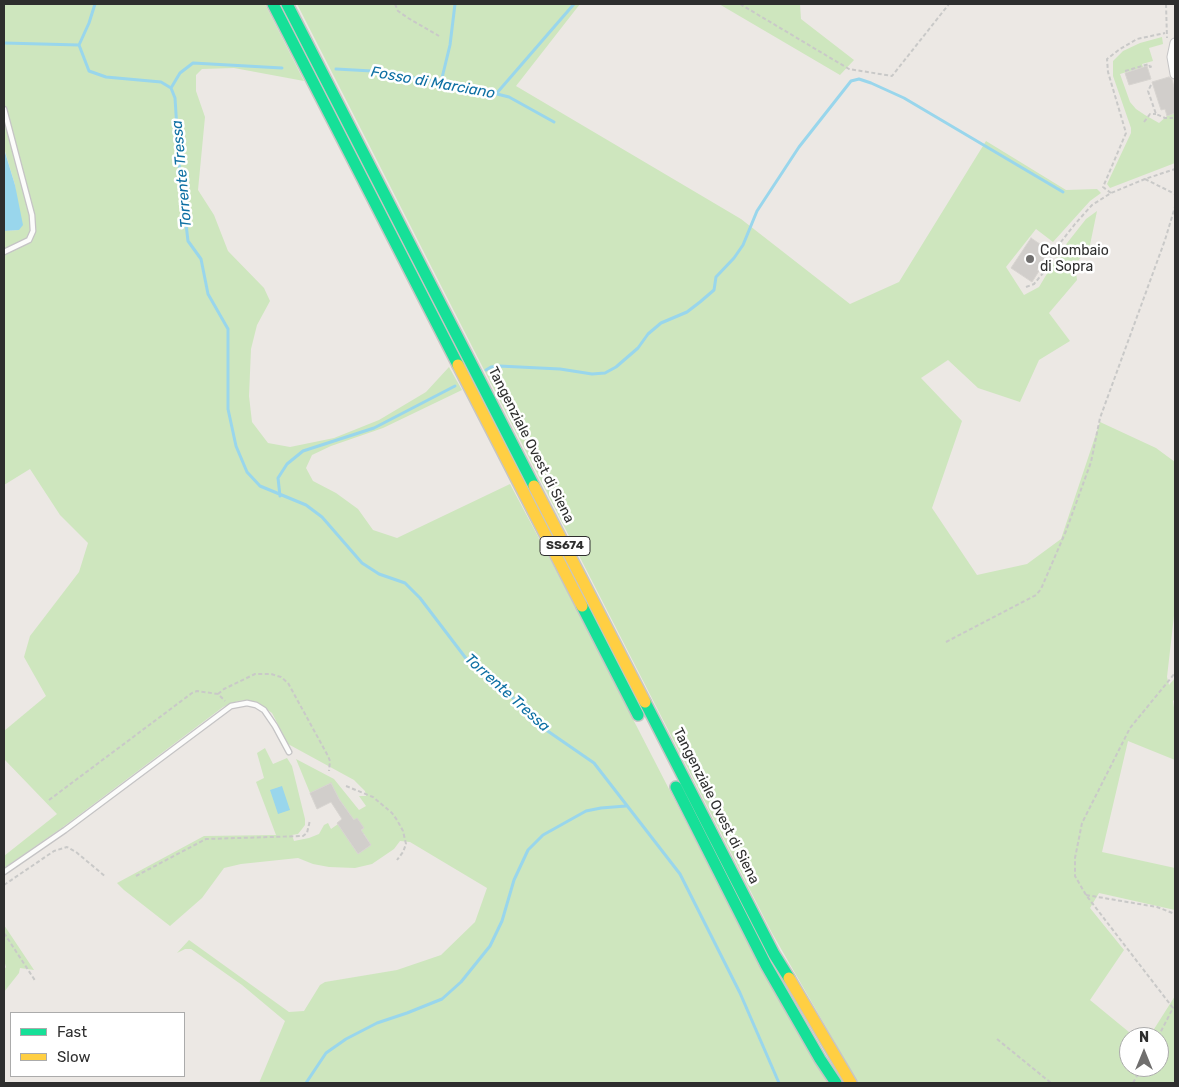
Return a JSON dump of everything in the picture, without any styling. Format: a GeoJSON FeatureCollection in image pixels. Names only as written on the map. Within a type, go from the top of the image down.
{"type":"FeatureCollection","features":[{"type":"Feature","properties":{"kind":"highway","name":"Tangenziale Ovest di Siena"},"geometry":{"type":"LineString","coordinates":[[273,4],[642,722]]}},
{"type":"Feature","properties":{"kind":"highway","name":"Tangenziale Ovest di Siena"},"geometry":{"type":"LineString","coordinates":[[288,4],[774,954],[851,1083]]}},
{"type":"Feature","properties":{"kind":"highway","name":"Tangenziale Ovest di Siena"},"geometry":{"type":"LineString","coordinates":[[656,749],[766,965],[820,1059],[836,1083]]}},
{"type":"Feature","properties":{"kind":"street"},"geometry":{"type":"LineString","coordinates":[[1175,43],[1172,57],[1175,74]]}},
{"type":"Feature","properties":{"kind":"lane"},"geometry":{"type":"LineString","coordinates":[[4,109],[32,215],[33,231],[29,240],[4,252]]}},
{"type":"Feature","properties":{"kind":"lane"},"geometry":{"type":"LineString","coordinates":[[4,872],[73,824],[231,706],[247,703],[264,710],[289,752]]}},
{"type":"Feature","properties":{"kind":"path"},"geometry":{"type":"LineString","coordinates":[[395,4],[398,11],[439,36]]}},
{"type":"Feature","properties":{"kind":"path"},"geometry":{"type":"LineString","coordinates":[[740,4],[849,69],[892,76],[949,4]]}},
{"type":"Feature","properties":{"kind":"path"},"geometry":{"type":"LineString","coordinates":[[1166,4],[1165,33],[1172,57]]}},
{"type":"Feature","properties":{"kind":"path"},"geometry":{"type":"LineString","coordinates":[[1111,193],[1103,187],[1126,133],[1108,72],[1107,60],[1120,48],[1136,39],[1165,33]]}},
{"type":"Feature","properties":{"kind":"path"},"geometry":{"type":"LineString","coordinates":[[1125,71],[1149,64],[1150,67],[1153,66]]}},
{"type":"Feature","properties":{"kind":"path"},"geometry":{"type":"LineString","coordinates":[[1151,85],[1148,90],[1156,114]]}},
{"type":"Feature","properties":{"kind":"path"},"geometry":{"type":"LineString","coordinates":[[1144,122],[1150,114],[1173,118]]}},
{"type":"Feature","properties":{"kind":"path"},"geometry":{"type":"LineString","coordinates":[[1026,287],[1034,284],[1043,273],[1053,252],[1092,205],[1111,193],[1145,179],[1175,170]]}},
{"type":"Feature","properties":{"kind":"path"},"geometry":{"type":"LineString","coordinates":[[1145,179],[1175,194]]}},
{"type":"Feature","properties":{"kind":"path"},"geometry":{"type":"LineString","coordinates":[[946,642],[1036,595],[1041,589],[1066,531],[1090,462],[1100,418],[1166,240],[1175,207]]}},
{"type":"Feature","properties":{"kind":"path"},"geometry":{"type":"LineString","coordinates":[[1163,1027],[1173,1008],[1086,895],[1075,876],[1075,858],[1082,823],[1130,728],[1175,673]]}},
{"type":"Feature","properties":{"kind":"path"},"geometry":{"type":"LineString","coordinates":[[218,694],[224,689],[255,674],[271,674],[281,677],[288,683],[328,756],[330,761],[329,771]]}},
{"type":"Feature","properties":{"kind":"path"},"geometry":{"type":"LineString","coordinates":[[49,800],[192,693],[198,691],[218,694],[231,706]]}},
{"type":"Feature","properties":{"kind":"path"},"geometry":{"type":"LineString","coordinates":[[346,786],[373,797],[392,813],[397,820],[406,844],[397,860]]}},
{"type":"Feature","properties":{"kind":"path"},"geometry":{"type":"LineString","coordinates":[[136,876],[206,839],[303,836],[307,833],[310,820]]}},
{"type":"Feature","properties":{"kind":"path"},"geometry":{"type":"LineString","coordinates":[[4,885],[54,851],[67,847],[76,852],[106,877]]}},
{"type":"Feature","properties":{"kind":"path"},"geometry":{"type":"LineString","coordinates":[[1086,895],[1157,907],[1175,914]]}},
{"type":"Feature","properties":{"kind":"path"},"geometry":{"type":"LineString","coordinates":[[4,933],[36,982]]}},
{"type":"Feature","properties":{"kind":"path"},"geometry":{"type":"LineString","coordinates":[[997,1039],[1050,1083]]}},
{"type":"Feature","properties":{"kind":"green space"},"geometry":{"type":"Polygon","coordinates":[[[4,4],[265,4],[304,81],[234,68],[202,69],[196,75],[196,91],[205,117],[198,190],[214,215],[228,251],[264,288],[270,301],[257,325],[251,349],[249,396],[252,422],[268,443],[290,447],[334,438],[379,420],[426,392],[449,367],[462,390],[383,428],[331,446],[312,455],[306,468],[313,481],[336,493],[358,509],[373,530],[397,538],[510,484],[705,859],[828,1083],[259,1083],[285,1021],[242,985],[191,949],[185,949],[177,953],[189,940],[289,1012],[304,1011],[320,985],[325,982],[397,970],[441,955],[475,922],[487,888],[410,842],[400,841],[394,849],[372,864],[355,868],[329,867],[313,864],[298,858],[241,864],[224,868],[202,898],[170,926],[124,890],[117,883],[204,836],[276,835],[256,782],[264,778],[257,753],[265,748],[273,764],[287,758],[292,766],[305,819],[305,825],[298,834],[292,835],[294,841],[319,834],[324,825],[328,823],[331,829],[338,824],[358,854],[371,845],[364,834],[361,835],[359,832],[364,828],[354,820],[339,799],[331,783],[310,793],[296,759],[334,779],[359,810],[366,806],[359,796],[366,796],[365,791],[354,780],[288,744],[272,713],[257,702],[238,701],[223,707],[63,827],[4,868],[4,856],[57,814],[4,759],[4,731],[46,696],[24,657],[30,636],[79,572],[88,543],[60,515],[30,469],[4,485],[4,231],[19,230],[15,185],[4,148],[4,4]]]}},
{"type":"Feature","properties":{"kind":"green space"},"geometry":{"type":"Polygon","coordinates":[[[297,4],[580,4],[516,86],[741,219],[850,304],[899,282],[986,141],[1066,190],[1097,189],[1101,193],[1090,201],[1053,242],[1036,229],[1006,267],[1024,295],[1039,287],[1060,252],[1086,219],[1097,211],[1090,245],[1075,265],[1077,280],[1049,313],[1070,341],[1039,360],[1020,402],[978,388],[948,360],[921,378],[962,421],[932,508],[977,575],[1027,564],[1061,539],[1100,422],[1156,448],[1175,462],[1175,607],[1167,677],[1169,685],[1175,678],[1175,699],[1173,701],[1175,714],[1175,760],[1128,741],[1102,852],[1175,868],[1175,910],[1099,893],[1090,908],[1124,950],[1090,1000],[1123,1027],[1119,1027],[1119,1077],[1169,1077],[1169,1027],[1155,1027],[1175,996],[1175,1083],[858,1083],[772,933],[297,4]]]}},
{"type":"Feature","properties":{"kind":"green space"},"geometry":{"type":"Polygon","coordinates":[[[719,4],[800,4],[801,19],[854,60],[840,75],[719,4]]]}},
{"type":"Feature","properties":{"kind":"green space"},"geometry":{"type":"Polygon","coordinates":[[[1162,37],[1163,44],[1149,48],[1153,61],[1142,64],[1143,67],[1120,74],[1130,102],[1136,109],[1159,123],[1167,116],[1175,113],[1175,163],[1110,188],[1107,184],[1131,133],[1131,128],[1113,76],[1113,61],[1123,51],[1140,43],[1162,37]]]}},
{"type":"Feature","properties":{"kind":"green space"},"geometry":{"type":"Polygon","coordinates":[[[4,925],[34,970],[20,968],[19,973],[4,992],[4,970],[6,967],[4,960],[4,925]]]}},
{"type":"Feature","properties":{"kind":"water"},"geometry":{"type":"Polygon","coordinates":[[[4,149],[15,185],[23,225],[19,230],[4,231],[4,149]]]}},
{"type":"Feature","properties":{"kind":"water"},"geometry":{"type":"Polygon","coordinates":[[[282,786],[290,810],[278,814],[270,790],[282,786]]]}},
{"type":"Feature","properties":{"kind":"building"},"geometry":{"type":"Polygon","coordinates":[[[1147,66],[1151,79],[1129,85],[1125,73],[1147,66]]]}},
{"type":"Feature","properties":{"kind":"building"},"geometry":{"type":"Polygon","coordinates":[[[1169,77],[1172,79],[1175,91],[1175,113],[1167,116],[1165,109],[1161,110],[1152,82],[1169,77]]]}},
{"type":"Feature","properties":{"kind":"building","name":"Colombaio di Sopra"},"geometry":{"type":"Polygon","coordinates":[[[1031,238],[1050,251],[1037,270],[1039,271],[1032,282],[1011,268],[1031,238]]]}},
{"type":"Feature","properties":{"kind":"building"},"geometry":{"type":"Polygon","coordinates":[[[331,783],[339,799],[354,820],[357,818],[364,828],[361,830],[371,845],[358,854],[337,823],[342,819],[331,802],[317,809],[310,793],[331,783]]]}},
{"type":"Feature","properties":{"kind":"waterway","name":"Torrente Tressa"},"geometry":{"type":"LineString","coordinates":[[95,4],[79,45],[89,71],[106,77],[161,82],[171,88],[175,98],[182,208],[188,241],[201,259],[208,294],[228,329],[228,409],[236,446],[247,472],[260,486],[306,505],[322,517],[362,563],[379,574],[405,583],[420,598],[471,665],[500,684],[536,723],[594,763],[680,874],[740,993],[779,1083]]}},
{"type":"Feature","properties":{"kind":"waterway"},"geometry":{"type":"LineString","coordinates":[[441,82],[450,45],[455,4]]}},
{"type":"Feature","properties":{"kind":"waterway"},"geometry":{"type":"LineString","coordinates":[[496,94],[574,4]]}},
{"type":"Feature","properties":{"kind":"waterway"},"geometry":{"type":"LineString","coordinates":[[4,43],[79,45]]}},
{"type":"Feature","properties":{"kind":"waterway","name":"Fosso di Marciano"},"geometry":{"type":"LineString","coordinates":[[171,88],[180,73],[193,63],[282,68]]}},
{"type":"Feature","properties":{"kind":"waterway","name":"Fosso di Marciano"},"geometry":{"type":"LineString","coordinates":[[336,69],[372,71],[465,86],[509,97],[554,122]]}},
{"type":"Feature","properties":{"kind":"waterway"},"geometry":{"type":"LineString","coordinates":[[486,370],[499,366],[560,369],[592,374],[605,373],[616,367],[638,348],[648,334],[661,323],[687,312],[700,302],[714,290],[716,277],[734,258],[743,245],[757,211],[799,147],[851,81],[859,79],[904,98],[1063,192]]}},
{"type":"Feature","properties":{"kind":"waterway"},"geometry":{"type":"LineString","coordinates":[[280,496],[278,478],[287,464],[303,451],[374,428],[455,386]]}},
{"type":"Feature","properties":{"kind":"waterway"},"geometry":{"type":"LineString","coordinates":[[306,1083],[326,1053],[346,1039],[377,1023],[442,999],[461,982],[490,946],[502,921],[514,880],[528,850],[543,835],[586,811],[626,806]]}},
{"type":"Feature","properties":{"kind":"traffic: fast"},"geometry":{"type":"LineString","coordinates":[[273,4],[458,365]]}},
{"type":"Feature","properties":{"kind":"traffic: fast"},"geometry":{"type":"LineString","coordinates":[[287,4],[534,486]]}},
{"type":"Feature","properties":{"kind":"traffic: fast"},"geometry":{"type":"LineString","coordinates":[[582,606],[638,715]]}},
{"type":"Feature","properties":{"kind":"traffic: fast"},"geometry":{"type":"LineString","coordinates":[[645,702],[774,954],[789,978]]}},
{"type":"Feature","properties":{"kind":"traffic: fast"},"geometry":{"type":"LineString","coordinates":[[676,787],[766,965],[820,1059],[836,1083]]}},
{"type":"Feature","properties":{"kind":"traffic: slow"},"geometry":{"type":"LineString","coordinates":[[458,365],[582,606]]}},
{"type":"Feature","properties":{"kind":"traffic: slow"},"geometry":{"type":"LineString","coordinates":[[534,486],[645,702]]}},
{"type":"Feature","properties":{"kind":"traffic: slow"},"geometry":{"type":"LineString","coordinates":[[789,978],[851,1083]]}},
{"type":"Feature","properties":{"kind":"place","name":"Colombaio di Sopra"},"geometry":{"type":"Point","coordinates":[1030,259]}}]}
